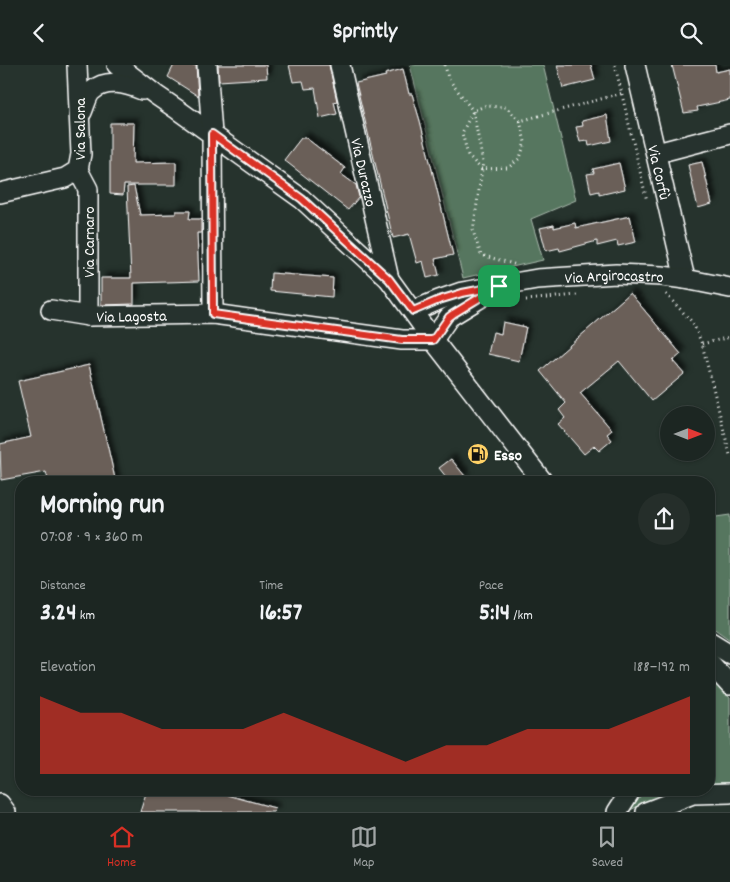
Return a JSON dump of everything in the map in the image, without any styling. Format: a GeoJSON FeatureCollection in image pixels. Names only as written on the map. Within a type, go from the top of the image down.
{"type":"FeatureCollection","features":[{"type":"Feature","properties":{"kind":"street","name":"Via Salona"},"geometry":{"type":"LineString","coordinates":[[0,193],[65,177],[78,170],[81,154],[77,65]]}},
{"type":"Feature","properties":{"kind":"street"},"geometry":{"type":"LineString","coordinates":[[117,65],[302,199],[389,279],[433,340],[539,476]]}},
{"type":"Feature","properties":{"kind":"street"},"geometry":{"type":"LineString","coordinates":[[207,65],[212,134],[213,314]]}},
{"type":"Feature","properties":{"kind":"street","name":"Via Durazzo"},"geometry":{"type":"LineString","coordinates":[[340,65],[389,279]]}},
{"type":"Feature","properties":{"kind":"street","name":"Via Corfù"},"geometry":{"type":"LineString","coordinates":[[634,65],[685,279]]}},
{"type":"Feature","properties":{"kind":"street"},"geometry":{"type":"LineString","coordinates":[[80,118],[91,91],[104,84],[126,84],[156,95]]}},
{"type":"Feature","properties":{"kind":"street"},"geometry":{"type":"LineString","coordinates":[[656,153],[730,134]]}},
{"type":"Feature","properties":{"kind":"street","name":"Via Carnaro"},"geometry":{"type":"LineString","coordinates":[[78,170],[88,189],[88,316]]}},
{"type":"Feature","properties":{"kind":"street","name":"Via Argirocastro"},"geometry":{"type":"LineString","coordinates":[[413,311],[462,293],[537,279],[616,274],[685,279],[730,289]]}},
{"type":"Feature","properties":{"kind":"street","name":"Via Argirocastro"},"geometry":{"type":"LineString","coordinates":[[433,340],[449,317],[499,286]]}},
{"type":"Feature","properties":{"kind":"street","name":"Via Lagosta"},"geometry":{"type":"LineString","coordinates":[[51,310],[88,316],[213,314],[402,340],[433,340]]}},
{"type":"Feature","properties":{"kind":"street"},"geometry":{"type":"LineString","coordinates":[[715,645],[730,654]]}},
{"type":"Feature","properties":{"kind":"street"},"geometry":{"type":"LineString","coordinates":[[715,669],[730,685]]}},
{"type":"Feature","properties":{"kind":"street"},"geometry":{"type":"LineString","coordinates":[[715,793],[730,793]]}},
{"type":"Feature","properties":{"kind":"street"},"geometry":{"type":"LineString","coordinates":[[617,812],[627,796]]}},
{"type":"Feature","properties":{"kind":"street"},"geometry":{"type":"LineString","coordinates":[[646,812],[688,796]]}},
{"type":"Feature","properties":{"kind":"street"},"geometry":{"type":"LineString","coordinates":[[0,804],[6,812]]}},
{"type":"Feature","properties":{"kind":"path"},"geometry":{"type":"LineString","coordinates":[[445,65],[448,78],[473,111],[483,162],[473,231],[481,255],[520,265],[537,279]]}},
{"type":"Feature","properties":{"kind":"path"},"geometry":{"type":"LineString","coordinates":[[615,65],[649,208]]}},
{"type":"Feature","properties":{"kind":"path"},"geometry":{"type":"LineString","coordinates":[[520,121],[640,88]]}},
{"type":"Feature","properties":{"kind":"path"},"geometry":{"type":"LineString","coordinates":[[485,106],[506,107],[520,121],[525,142],[520,158],[508,167],[481,169],[468,155],[462,133],[473,111],[485,106]]}},
{"type":"Feature","properties":{"kind":"path"},"geometry":{"type":"LineString","coordinates":[[665,293],[693,323],[702,344],[730,455]]}},
{"type":"Feature","properties":{"kind":"path"},"geometry":{"type":"LineString","coordinates":[[520,301],[580,295]]}},
{"type":"Feature","properties":{"kind":"path"},"geometry":{"type":"LineString","coordinates":[[702,344],[730,337]]}},
{"type":"Feature","properties":{"kind":"green space"},"geometry":{"type":"Polygon","coordinates":[[[410,65],[543,65],[576,200],[531,219],[543,260],[463,278],[410,65]]]}},
{"type":"Feature","properties":{"kind":"green space"},"geometry":{"type":"Polygon","coordinates":[[[730,515],[730,640],[715,629],[715,517],[730,515]]]}},
{"type":"Feature","properties":{"kind":"green space"},"geometry":{"type":"Polygon","coordinates":[[[715,685],[730,698],[730,786],[715,785],[715,685]]]}},
{"type":"Feature","properties":{"kind":"green space"},"geometry":{"type":"Polygon","coordinates":[[[636,796],[659,796],[626,812],[623,812],[636,796]]]}},
{"type":"Feature","properties":{"kind":"building"},"geometry":{"type":"Polygon","coordinates":[[[174,65],[196,65],[198,96],[168,77],[174,65]]]}},
{"type":"Feature","properties":{"kind":"building"},"geometry":{"type":"Polygon","coordinates":[[[218,65],[266,65],[267,78],[219,81],[218,65]]]}},
{"type":"Feature","properties":{"kind":"building"},"geometry":{"type":"Polygon","coordinates":[[[289,65],[329,65],[337,101],[334,102],[337,114],[320,118],[315,88],[305,89],[303,81],[293,82],[289,65]]]}},
{"type":"Feature","properties":{"kind":"building"},"geometry":{"type":"Polygon","coordinates":[[[557,65],[591,65],[595,80],[563,88],[557,65]]]}},
{"type":"Feature","properties":{"kind":"building"},"geometry":{"type":"Polygon","coordinates":[[[672,65],[715,65],[716,72],[730,69],[730,100],[697,107],[698,111],[684,113],[672,65]]]}},
{"type":"Feature","properties":{"kind":"building"},"geometry":{"type":"Polygon","coordinates":[[[403,69],[409,94],[412,94],[420,121],[453,255],[435,259],[439,275],[427,278],[423,261],[417,263],[409,234],[393,238],[356,83],[386,76],[385,74],[403,69]]]}},
{"type":"Feature","properties":{"kind":"building"},"geometry":{"type":"Polygon","coordinates":[[[607,115],[611,141],[589,146],[588,141],[580,142],[576,127],[583,126],[582,121],[607,115]]]}},
{"type":"Feature","properties":{"kind":"building"},"geometry":{"type":"Polygon","coordinates":[[[110,123],[134,123],[133,163],[176,162],[176,185],[124,185],[123,195],[110,194],[110,123]]]}},
{"type":"Feature","properties":{"kind":"building"},"geometry":{"type":"Polygon","coordinates":[[[301,138],[306,138],[345,168],[341,174],[356,185],[359,197],[348,210],[284,160],[301,138]]]}},
{"type":"Feature","properties":{"kind":"building"},"geometry":{"type":"Polygon","coordinates":[[[702,162],[712,204],[698,208],[688,165],[702,162]]]}},
{"type":"Feature","properties":{"kind":"building"},"geometry":{"type":"Polygon","coordinates":[[[619,163],[625,189],[599,195],[599,191],[591,193],[587,174],[594,173],[593,169],[619,163]]]}},
{"type":"Feature","properties":{"kind":"building"},"geometry":{"type":"Polygon","coordinates":[[[134,186],[140,215],[176,214],[176,211],[190,211],[189,219],[201,219],[201,233],[197,233],[199,281],[134,283],[134,304],[101,305],[101,278],[131,278],[127,187],[134,186]]]}},
{"type":"Feature","properties":{"kind":"building"},"geometry":{"type":"Polygon","coordinates":[[[630,216],[636,242],[618,246],[617,241],[597,246],[597,241],[560,251],[559,248],[546,251],[540,228],[554,225],[554,228],[575,223],[576,228],[630,216]]]}},
{"type":"Feature","properties":{"kind":"building"},"geometry":{"type":"Polygon","coordinates":[[[271,273],[333,278],[332,297],[270,291],[271,273]]]}},
{"type":"Feature","properties":{"kind":"building"},"geometry":{"type":"Polygon","coordinates":[[[630,293],[681,354],[673,361],[684,374],[652,401],[619,361],[580,393],[612,430],[607,434],[612,440],[599,451],[594,446],[584,454],[558,424],[565,418],[559,410],[566,403],[540,371],[630,293]]]}},
{"type":"Feature","properties":{"kind":"building"},"geometry":{"type":"Polygon","coordinates":[[[503,322],[526,327],[519,361],[488,354],[493,332],[501,334],[503,322]]]}},
{"type":"Feature","properties":{"kind":"building"},"geometry":{"type":"Polygon","coordinates":[[[89,365],[114,476],[47,476],[46,472],[1,480],[0,444],[31,437],[18,381],[89,365]]]}},
{"type":"Feature","properties":{"kind":"building"},"geometry":{"type":"Polygon","coordinates":[[[451,459],[465,476],[445,476],[439,468],[451,459]]]}},
{"type":"Feature","properties":{"kind":"building"},"geometry":{"type":"Polygon","coordinates":[[[145,796],[231,796],[275,808],[274,812],[140,812],[145,796]]]}},
{"type":"Feature","properties":{"kind":"place","name":"Esso"},"geometry":{"type":"Point","coordinates":[478,454]}},
{"type":"Feature","properties":{"kind":"route"},"geometry":{"type":"LineString","coordinates":[[212,134],[302,199],[389,279],[413,311],[462,293],[499,286],[449,317],[433,340],[402,340],[213,314],[212,134]]}}]}
